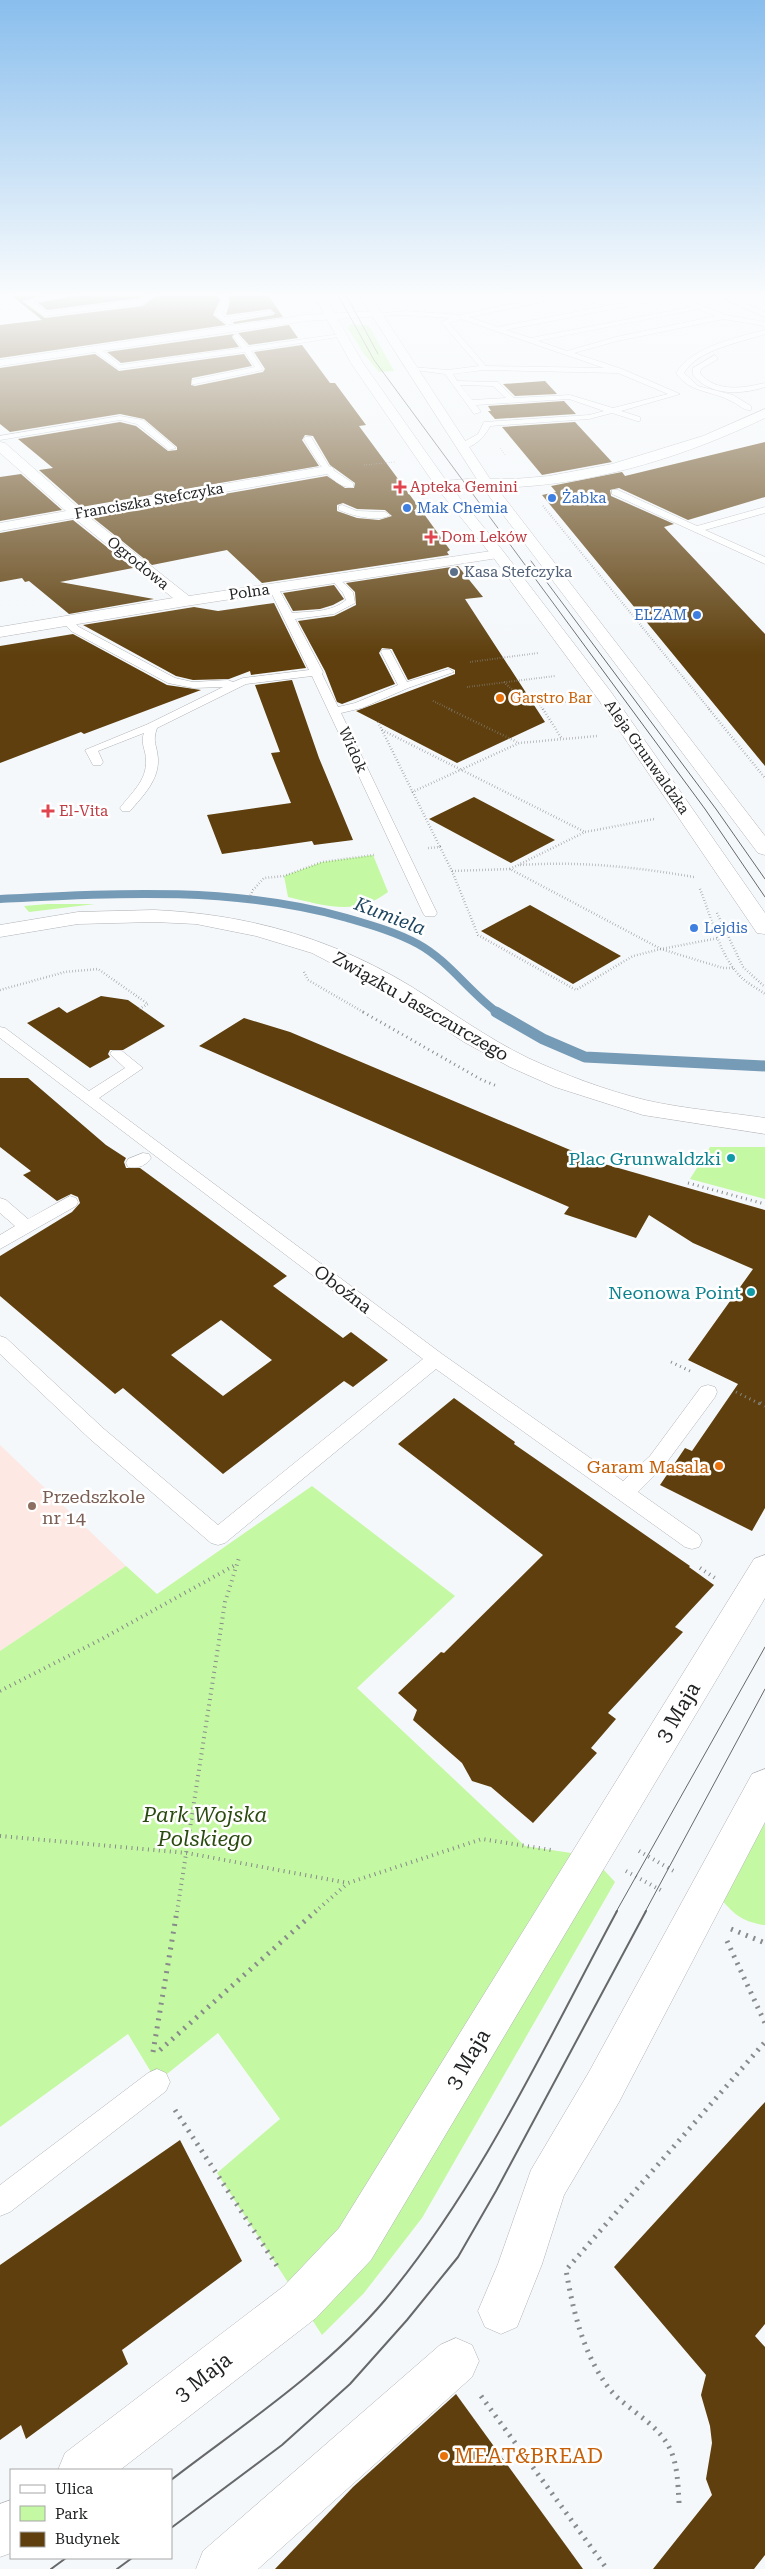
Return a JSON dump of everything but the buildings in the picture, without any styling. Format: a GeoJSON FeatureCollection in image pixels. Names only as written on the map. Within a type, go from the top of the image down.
{"type":"FeatureCollection","features":[{"type":"Feature","properties":{"kind":"street","name":"Aleja Grunwaldzka"},"geometry":{"type":"LineString","coordinates":[[394,415],[442,485],[498,554],[605,696],[765,928]]}},
{"type":"Feature","properties":{"kind":"street"},"geometry":{"type":"LineString","coordinates":[[441,415],[485,482],[763,844]]}},
{"type":"Feature","properties":{"kind":"street"},"geometry":{"type":"LineString","coordinates":[[674,436],[732,415]]}},
{"type":"Feature","properties":{"kind":"street"},"geometry":{"type":"LineString","coordinates":[[442,485],[485,482],[517,483],[623,464],[693,445],[728,432],[761,415]]}},
{"type":"Feature","properties":{"kind":"street","name":"Ogrodowa"},"geometry":{"type":"LineString","coordinates":[[0,446],[77,514],[186,601]]}},
{"type":"Feature","properties":{"kind":"street"},"geometry":{"type":"LineString","coordinates":[[485,482],[508,472],[538,467]]}},
{"type":"Feature","properties":{"kind":"street","name":"Franciszka Stefczyka"},"geometry":{"type":"LineString","coordinates":[[0,527],[327,470]]}},
{"type":"Feature","properties":{"kind":"street","name":"Polna"},"geometry":{"type":"LineString","coordinates":[[0,632],[186,601],[498,554]]}},
{"type":"Feature","properties":{"kind":"street","name":"Związku Jaszczurczego"},"geometry":{"type":"LineString","coordinates":[[0,931],[78,918],[154,916],[196,918],[260,930],[320,948],[402,991],[472,1037],[518,1062],[563,1082],[643,1107],[765,1126]]}},
{"type":"Feature","properties":{"kind":"street","name":"Związku Jaszczurczego"},"geometry":{"type":"LineString","coordinates":[[719,1120],[765,1115]]}},
{"type":"Feature","properties":{"kind":"street","name":"3 Maja"},"geometry":{"type":"LineString","coordinates":[[83,2469],[300,2302],[355,2244],[765,1569]]}},
{"type":"Feature","properties":{"kind":"street"},"geometry":{"type":"LineString","coordinates":[[501,2311],[520,2264],[546,2185],[604,2087],[717,1924],[765,1786]]}},
{"type":"Feature","properties":{"kind":"street"},"geometry":{"type":"LineString","coordinates":[[221,2569],[456,2361]]}},
{"type":"Feature","properties":{"kind":"street"},"geometry":{"type":"LineString","coordinates":[[0,2533],[10,2525]]}},
{"type":"Feature","properties":{"kind":"lane"},"geometry":{"type":"LineString","coordinates":[[479,415],[487,424]]}},
{"type":"Feature","properties":{"kind":"lane"},"geometry":{"type":"LineString","coordinates":[[520,415],[525,422]]}},
{"type":"Feature","properties":{"kind":"lane"},"geometry":{"type":"LineString","coordinates":[[487,424],[601,415]]}},
{"type":"Feature","properties":{"kind":"lane"},"geometry":{"type":"LineString","coordinates":[[587,427],[618,418],[617,415]]}},
{"type":"Feature","properties":{"kind":"lane"},"geometry":{"type":"LineString","coordinates":[[625,415],[637,419]]}},
{"type":"Feature","properties":{"kind":"lane"},"geometry":{"type":"LineString","coordinates":[[0,438],[120,418],[140,422],[172,448]]}},
{"type":"Feature","properties":{"kind":"lane"},"geometry":{"type":"LineString","coordinates":[[510,422],[533,430]]}},
{"type":"Feature","properties":{"kind":"lane"},"geometry":{"type":"LineString","coordinates":[[461,447],[481,436],[487,424]]}},
{"type":"Feature","properties":{"kind":"lane"},"geometry":{"type":"LineString","coordinates":[[308,439],[327,470],[350,485]]}},
{"type":"Feature","properties":{"kind":"lane"},"geometry":{"type":"LineString","coordinates":[[615,492],[765,561]]}},
{"type":"Feature","properties":{"kind":"lane"},"geometry":{"type":"LineString","coordinates":[[421,510],[460,506]]}},
{"type":"Feature","properties":{"kind":"lane"},"geometry":{"type":"LineString","coordinates":[[342,508],[356,514],[385,515]]}},
{"type":"Feature","properties":{"kind":"lane"},"geometry":{"type":"LineString","coordinates":[[698,529],[765,510]]}},
{"type":"Feature","properties":{"kind":"lane"},"geometry":{"type":"LineString","coordinates":[[289,616],[331,611],[347,605],[351,601],[348,592],[336,579]]}},
{"type":"Feature","properties":{"kind":"lane","name":"Widok"},"geometry":{"type":"LineString","coordinates":[[274,588],[318,672],[399,852],[430,913]]}},
{"type":"Feature","properties":{"kind":"lane"},"geometry":{"type":"LineString","coordinates":[[67,621],[74,629],[172,681],[205,685],[318,672]]}},
{"type":"Feature","properties":{"kind":"lane"},"geometry":{"type":"LineString","coordinates":[[386,652],[404,686]]}},
{"type":"Feature","properties":{"kind":"lane"},"geometry":{"type":"LineString","coordinates":[[335,711],[358,706],[404,686],[449,672]]}},
{"type":"Feature","properties":{"kind":"lane"},"geometry":{"type":"LineString","coordinates":[[97,762],[91,750],[152,726],[243,681]]}},
{"type":"Feature","properties":{"kind":"lane"},"geometry":{"type":"LineString","coordinates":[[126,808],[142,790],[152,766],[153,754],[147,740],[152,726]]}},
{"type":"Feature","properties":{"kind":"lane","name":"Oboźna"},"geometry":{"type":"LineString","coordinates":[[0,1031],[436,1359],[692,1541]]}},
{"type":"Feature","properties":{"kind":"lane"},"geometry":{"type":"LineString","coordinates":[[89,1098],[135,1068],[117,1054]]}},
{"type":"Feature","properties":{"kind":"lane"},"geometry":{"type":"LineString","coordinates":[[0,1243],[70,1202]]}},
{"type":"Feature","properties":{"kind":"lane"},"geometry":{"type":"LineString","coordinates":[[0,1204],[27,1227]]}},
{"type":"Feature","properties":{"kind":"lane"},"geometry":{"type":"LineString","coordinates":[[0,1343],[97,1434],[218,1537],[436,1359]]}},
{"type":"Feature","properties":{"kind":"lane"},"geometry":{"type":"LineString","coordinates":[[623,1493],[657,1461],[708,1392]]}},
{"type":"Feature","properties":{"kind":"lane"},"geometry":{"type":"LineString","coordinates":[[0,2202],[157,2082]]}},
{"type":"Feature","properties":{"kind":"path"},"geometry":{"type":"LineString","coordinates":[[536,502],[544,506],[765,778]]}},
{"type":"Feature","properties":{"kind":"path"},"geometry":{"type":"LineString","coordinates":[[449,672],[470,662],[539,653]]}},
{"type":"Feature","properties":{"kind":"path"},"geometry":{"type":"LineString","coordinates":[[462,687],[554,676]]}},
{"type":"Feature","properties":{"kind":"path"},"geometry":{"type":"LineString","coordinates":[[504,682],[513,692],[540,705],[562,739]]}},
{"type":"Feature","properties":{"kind":"path"},"geometry":{"type":"LineString","coordinates":[[429,699],[519,743]]}},
{"type":"Feature","properties":{"kind":"path"},"geometry":{"type":"LineString","coordinates":[[540,705],[572,701]]}},
{"type":"Feature","properties":{"kind":"path"},"geometry":{"type":"LineString","coordinates":[[375,715],[452,871],[478,935],[576,990],[633,956],[719,938]]}},
{"type":"Feature","properties":{"kind":"path"},"geometry":{"type":"LineString","coordinates":[[381,729],[584,832]]}},
{"type":"Feature","properties":{"kind":"path"},"geometry":{"type":"LineString","coordinates":[[412,792],[519,743],[597,736]]}},
{"type":"Feature","properties":{"kind":"path"},"geometry":{"type":"LineString","coordinates":[[452,871],[510,870],[584,832],[656,819]]}},
{"type":"Feature","properties":{"kind":"path"},"geometry":{"type":"LineString","coordinates":[[253,890],[264,878],[284,876],[322,862],[440,847]]}},
{"type":"Feature","properties":{"kind":"path"},"geometry":{"type":"LineString","coordinates":[[520,865],[548,862],[628,866],[695,878],[704,898],[710,920],[734,968],[747,982],[765,994]]}},
{"type":"Feature","properties":{"kind":"path"},"geometry":{"type":"LineString","coordinates":[[510,870],[662,949],[723,968],[734,968]]}},
{"type":"Feature","properties":{"kind":"path"},"geometry":{"type":"LineString","coordinates":[[716,911],[732,943],[739,964],[748,974],[765,987]]}},
{"type":"Feature","properties":{"kind":"path"},"geometry":{"type":"LineString","coordinates":[[300,964],[308,980],[482,1080],[499,1086]]}},
{"type":"Feature","properties":{"kind":"path"},"geometry":{"type":"LineString","coordinates":[[0,990],[65,972],[98,969],[148,1004],[139,1009]]}},
{"type":"Feature","properties":{"kind":"path"},"geometry":{"type":"LineString","coordinates":[[688,1183],[765,1204]]}},
{"type":"Feature","properties":{"kind":"path"},"geometry":{"type":"LineString","coordinates":[[254,1509],[225,1602],[187,1854],[152,2057],[348,1883],[482,1839],[591,1856],[636,1876],[717,1924],[765,1943]]}},
{"type":"Feature","properties":{"kind":"path"},"geometry":{"type":"LineString","coordinates":[[0,1691],[100,1640],[237,1564]]}},
{"type":"Feature","properties":{"kind":"path"},"geometry":{"type":"LineString","coordinates":[[0,1836],[187,1854],[348,1883]]}},
{"type":"Feature","properties":{"kind":"path"},"geometry":{"type":"LineString","coordinates":[[717,1924],[765,2023]]}},
{"type":"Feature","properties":{"kind":"path"},"geometry":{"type":"LineString","coordinates":[[679,2503],[677,2462],[668,2438],[608,2388],[589,2354],[570,2298],[566,2270],[765,2042]]}},
{"type":"Feature","properties":{"kind":"path"},"geometry":{"type":"LineString","coordinates":[[157,2082],[300,2302]]}},
{"type":"Feature","properties":{"kind":"path"},"geometry":{"type":"LineString","coordinates":[[456,2361],[607,2569]]}},
{"type":"Feature","properties":{"kind":"shaded area","name":"Przedszkole nr 14"},"geometry":{"type":"Polygon","coordinates":[[[0,1445],[126,1566],[0,1651],[0,1445]]]}},
{"type":"Feature","properties":{"kind":"green space"},"geometry":{"type":"Polygon","coordinates":[[[373,855],[388,892],[376,900],[352,907],[339,907],[288,897],[284,876],[322,862],[373,855]]]}},
{"type":"Feature","properties":{"kind":"green space"},"geometry":{"type":"Polygon","coordinates":[[[95,904],[29,912],[24,906],[95,904]]]}},
{"type":"Feature","properties":{"kind":"green space"},"geometry":{"type":"Polygon","coordinates":[[[710,1147],[765,1147],[765,1199],[690,1179],[710,1147]]]}},
{"type":"Feature","properties":{"kind":"green space","name":"Park Wojska Polskiego"},"geometry":{"type":"Polygon","coordinates":[[[312,1486],[455,1596],[357,1688],[525,1846],[591,1856],[615,1882],[422,2218],[364,2293],[322,2335],[217,2173],[280,2119],[218,2033],[157,2082],[128,2034],[0,2127],[0,1651],[126,1566],[157,1594],[312,1486]]]}},
{"type":"Feature","properties":{"kind":"green space"},"geometry":{"type":"Polygon","coordinates":[[[765,1816],[764,1925],[740,1917],[722,1900],[765,1816]]]}},
{"type":"Feature","properties":{"kind":"waterway","name":"Kumiela"},"geometry":{"type":"LineString","coordinates":[[0,899],[87,895],[175,894],[218,896],[304,908],[374,926],[418,944],[439,959],[498,1013]]}},
{"type":"Feature","properties":{"kind":"waterway","name":"Kumiela"},"geometry":{"type":"LineString","coordinates":[[496,1012],[543,1039],[585,1057],[765,1066]]}},
{"type":"Feature","properties":{"kind":"tram line"},"geometry":{"type":"LineString","coordinates":[[414,415],[705,809],[765,897]]}},
{"type":"Feature","properties":{"kind":"tram line"},"geometry":{"type":"LineString","coordinates":[[531,561],[716,809],[765,879]]}},
{"type":"Feature","properties":{"kind":"tram line"},"geometry":{"type":"LineString","coordinates":[[616,1912],[765,1647]]}},
{"type":"Feature","properties":{"kind":"tram line"},"geometry":{"type":"LineString","coordinates":[[645,1912],[765,1689]]}},
{"type":"Feature","properties":{"kind":"tram line"},"geometry":{"type":"LineString","coordinates":[[172,2479],[283,2396],[337,2350],[385,2300],[420,2256],[452,2209],[510,2112],[617,1911]]}},
{"type":"Feature","properties":{"kind":"tram line"},"geometry":{"type":"LineString","coordinates":[[172,2527],[282,2445],[350,2384],[407,2320],[458,2257],[496,2191],[646,1911]]}},
{"type":"Feature","properties":{"kind":"tram line"},"geometry":{"type":"LineString","coordinates":[[51,2569],[65,2559]]}},
{"type":"Feature","properties":{"kind":"tram line"},"geometry":{"type":"LineString","coordinates":[[117,2569],[131,2559]]}},
{"type":"Feature","properties":{"kind":"place","name":"Apteka Gemini"},"geometry":{"type":"Point","coordinates":[400,487]}},
{"type":"Feature","properties":{"kind":"place","name":"Żabka"},"geometry":{"type":"Point","coordinates":[552,498]}},
{"type":"Feature","properties":{"kind":"place","name":"Mak Chemia"},"geometry":{"type":"Point","coordinates":[407,508]}},
{"type":"Feature","properties":{"kind":"place","name":"Dom Leków"},"geometry":{"type":"Point","coordinates":[431,537]}},
{"type":"Feature","properties":{"kind":"place","name":"Kasa Stefczyka"},"geometry":{"type":"Point","coordinates":[454,572]}},
{"type":"Feature","properties":{"kind":"place","name":"ELZAM"},"geometry":{"type":"Point","coordinates":[697,615]}},
{"type":"Feature","properties":{"kind":"place","name":"Garstro Bar"},"geometry":{"type":"Point","coordinates":[500,698]}},
{"type":"Feature","properties":{"kind":"place","name":"El-Vita"},"geometry":{"type":"Point","coordinates":[48,811]}},
{"type":"Feature","properties":{"kind":"place","name":"Lejdis"},"geometry":{"type":"Point","coordinates":[694,928]}},
{"type":"Feature","properties":{"kind":"place","name":"Plac Grunwaldzki"},"geometry":{"type":"Point","coordinates":[731,1158]}},
{"type":"Feature","properties":{"kind":"place","name":"Neonowa Point"},"geometry":{"type":"Point","coordinates":[751,1292]}},
{"type":"Feature","properties":{"kind":"place","name":"Garam Masala"},"geometry":{"type":"Point","coordinates":[719,1466]}},
{"type":"Feature","properties":{"kind":"place","name":"Przedszkole nr 14"},"geometry":{"type":"Point","coordinates":[32,1506]}},
{"type":"Feature","properties":{"kind":"place","name":"MEAT&BREAD"},"geometry":{"type":"Point","coordinates":[444,2456]}}]}
